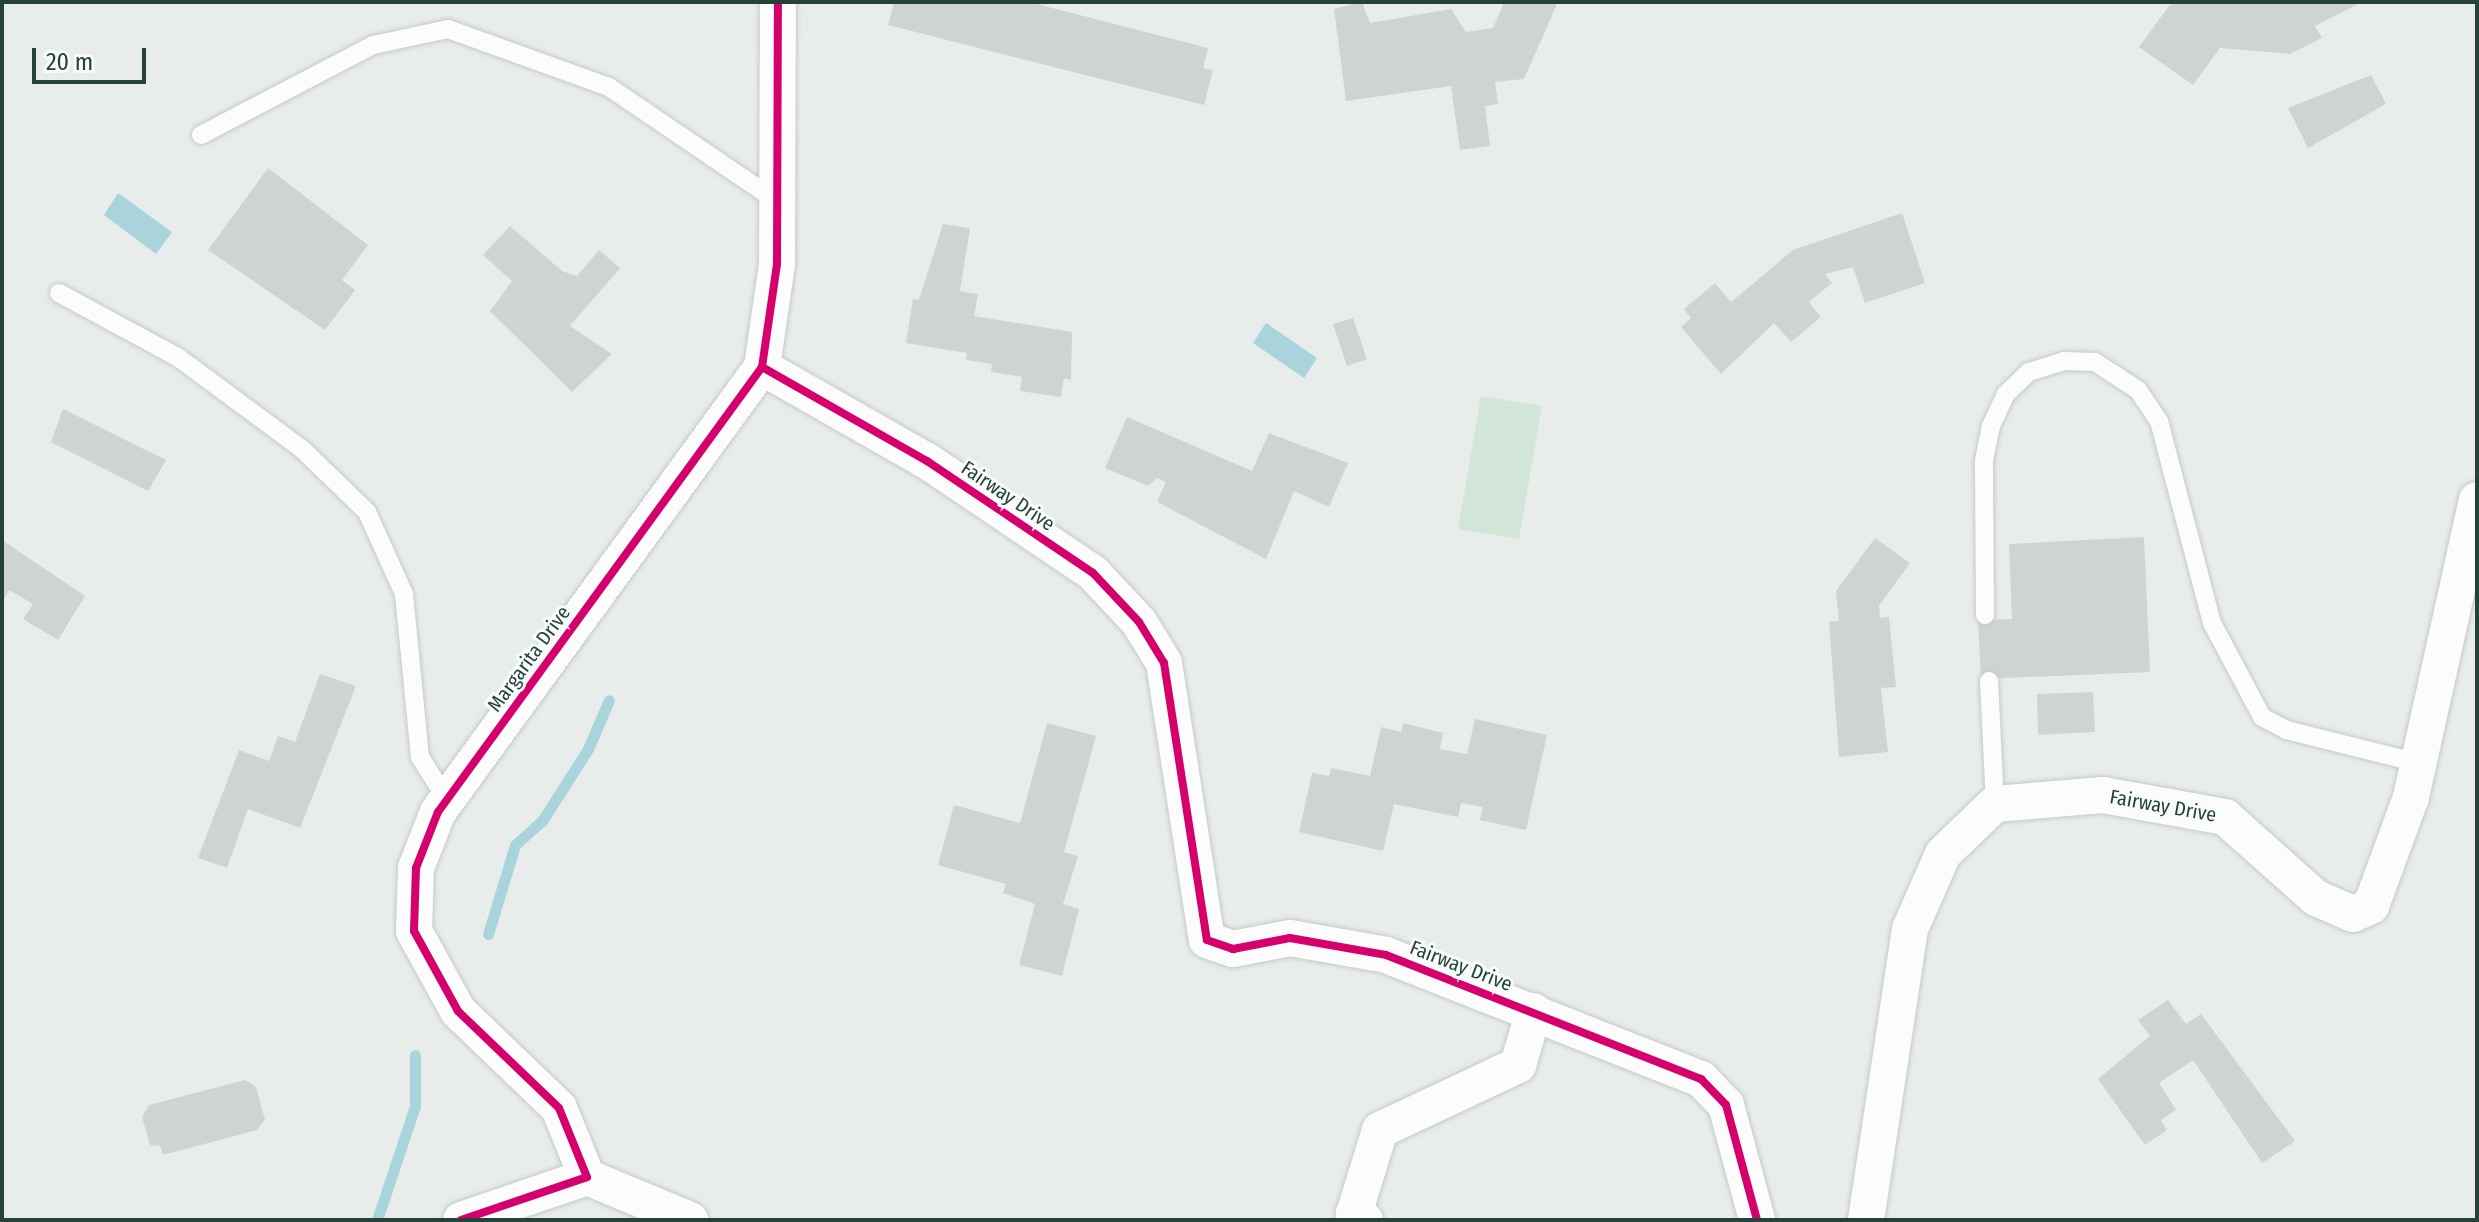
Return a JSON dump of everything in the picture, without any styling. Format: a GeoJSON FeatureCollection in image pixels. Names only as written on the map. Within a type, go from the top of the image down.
{"type":"FeatureCollection","features":[{"type":"Feature","properties":{"kind":"street"},"geometry":{"type":"LineString","coordinates":[[762,367],[777,201],[778,2]]}},
{"type":"Feature","properties":{"kind":"street","name":"Margarita Drive"},"geometry":{"type":"LineString","coordinates":[[587,1177],[559,1108],[458,1011],[414,931],[416,868],[447,800],[762,367]]}},
{"type":"Feature","properties":{"kind":"street","name":"Fairway Drive"},"geometry":{"type":"LineString","coordinates":[[762,367],[927,461],[1067,556],[1139,622],[1164,663],[1207,940],[1233,949],[1290,938],[1386,955],[1701,1079],[1726,1105],[1757,1220]]}},
{"type":"Feature","properties":{"kind":"street","name":"Fairway Drive"},"geometry":{"type":"LineString","coordinates":[[1995,804],[2103,795],[2225,817],[2316,898],[2353,914],[2382,891],[2418,763],[2477,500]]}},
{"type":"Feature","properties":{"kind":"street"},"geometry":{"type":"LineString","coordinates":[[1866,1220],[1910,929],[1943,854],[1995,804]]}},
{"type":"Feature","properties":{"kind":"street"},"geometry":{"type":"LineString","coordinates":[[1365,1220],[1354,1214],[1380,1130],[1518,1065],[1534,1011]]}},
{"type":"Feature","properties":{"kind":"street"},"geometry":{"type":"LineString","coordinates":[[461,1220],[587,1177],[690,1220]]}},
{"type":"Feature","properties":{"kind":"lane"},"geometry":{"type":"LineString","coordinates":[[201,135],[373,45],[448,29],[609,87],[777,201]]}},
{"type":"Feature","properties":{"kind":"lane"},"geometry":{"type":"LineString","coordinates":[[59,293],[179,358],[302,449],[367,512],[404,594],[420,757],[447,800]]}},
{"type":"Feature","properties":{"kind":"lane"},"geometry":{"type":"LineString","coordinates":[[1985,615],[1984,461],[1991,426],[2006,394],[2029,372],[2064,361],[2095,362],[2138,390],[2159,421],[2212,623],[2262,717],[2286,730],[2418,763]]}},
{"type":"Feature","properties":{"kind":"lane"},"geometry":{"type":"LineString","coordinates":[[1989,681],[1995,804]]}},
{"type":"Feature","properties":{"kind":"green space"},"geometry":{"type":"Polygon","coordinates":[[[1481,396],[1542,406],[1519,539],[1458,529],[1481,396]]]}},
{"type":"Feature","properties":{"kind":"water"},"geometry":{"type":"Polygon","coordinates":[[[118,193],[172,232],[156,254],[104,215],[118,193]]]}},
{"type":"Feature","properties":{"kind":"water"},"geometry":{"type":"Polygon","coordinates":[[[1266,323],[1317,358],[1304,378],[1253,343],[1266,323]]]}},
{"type":"Feature","properties":{"kind":"building"},"geometry":{"type":"Polygon","coordinates":[[[894,2],[1029,2],[1208,48],[1203,68],[1213,70],[1204,105],[888,25],[894,2]]]}},
{"type":"Feature","properties":{"kind":"building"},"geometry":{"type":"Polygon","coordinates":[[[1362,2],[1370,23],[1451,9],[1466,32],[1493,28],[1504,2],[1558,2],[1524,79],[1495,82],[1498,104],[1485,106],[1490,146],[1460,150],[1451,86],[1346,101],[1334,9],[1362,2]]]}},
{"type":"Feature","properties":{"kind":"building"},"geometry":{"type":"Polygon","coordinates":[[[2172,2],[2362,2],[2315,26],[2322,38],[2290,54],[2220,48],[2193,85],[2139,47],[2172,2]]]}},
{"type":"Feature","properties":{"kind":"building"},"geometry":{"type":"Polygon","coordinates":[[[2371,75],[2386,104],[2308,148],[2288,108],[2371,75]]]}},
{"type":"Feature","properties":{"kind":"building"},"geometry":{"type":"Polygon","coordinates":[[[268,168],[368,245],[342,280],[355,290],[325,330],[208,250],[268,168]]]}},
{"type":"Feature","properties":{"kind":"building"},"geometry":{"type":"Polygon","coordinates":[[[1902,213],[1925,283],[1865,303],[1853,267],[1825,274],[1832,283],[1809,302],[1821,317],[1791,342],[1774,323],[1721,374],[1681,327],[1691,318],[1684,309],[1715,283],[1731,302],[1793,250],[1902,213]]]}},
{"type":"Feature","properties":{"kind":"building"},"geometry":{"type":"Polygon","coordinates":[[[943,224],[970,228],[960,291],[978,294],[974,316],[1072,332],[1071,380],[1064,378],[1061,397],[1020,391],[1022,377],[991,372],[992,364],[966,360],[967,353],[906,343],[913,299],[919,300],[943,224]]]}},
{"type":"Feature","properties":{"kind":"building"},"geometry":{"type":"Polygon","coordinates":[[[510,226],[562,271],[577,276],[599,250],[620,268],[570,326],[612,354],[572,392],[490,311],[512,281],[483,255],[510,226]]]}},
{"type":"Feature","properties":{"kind":"building"},"geometry":{"type":"Polygon","coordinates":[[[1353,318],[1367,359],[1347,366],[1333,324],[1353,318]]]}},
{"type":"Feature","properties":{"kind":"building"},"geometry":{"type":"Polygon","coordinates":[[[63,409],[166,460],[148,491],[51,442],[63,409]]]}},
{"type":"Feature","properties":{"kind":"building"},"geometry":{"type":"Polygon","coordinates":[[[1127,417],[1252,471],[1269,433],[1348,463],[1329,507],[1294,491],[1266,559],[1157,502],[1166,482],[1157,478],[1148,486],[1105,468],[1127,417]]]}},
{"type":"Feature","properties":{"kind":"building"},"geometry":{"type":"Polygon","coordinates":[[[2144,537],[2150,672],[1981,679],[1978,621],[2012,619],[2009,544],[2144,537]]]}},
{"type":"Feature","properties":{"kind":"building"},"geometry":{"type":"Polygon","coordinates":[[[1875,538],[1910,563],[1879,606],[1880,618],[1889,617],[1896,687],[1881,688],[1888,752],[1839,757],[1829,622],[1839,621],[1836,591],[1875,538]]]}},
{"type":"Feature","properties":{"kind":"building"},"geometry":{"type":"Polygon","coordinates":[[[2,540],[85,596],[58,640],[23,619],[33,604],[9,590],[2,603],[2,540]]]}},
{"type":"Feature","properties":{"kind":"building"},"geometry":{"type":"Polygon","coordinates":[[[320,674],[356,686],[300,828],[248,809],[227,868],[198,858],[239,750],[269,761],[278,736],[295,742],[320,674]]]}},
{"type":"Feature","properties":{"kind":"building"},"geometry":{"type":"Polygon","coordinates":[[[2093,692],[2095,732],[2038,735],[2037,694],[2093,692]]]}},
{"type":"Feature","properties":{"kind":"building"},"geometry":{"type":"Polygon","coordinates":[[[1475,719],[1547,735],[1526,830],[1480,820],[1483,807],[1461,803],[1458,817],[1394,804],[1383,851],[1299,832],[1312,773],[1329,776],[1331,768],[1370,776],[1381,727],[1401,732],[1403,723],[1443,733],[1440,749],[1467,754],[1475,719]]]}},
{"type":"Feature","properties":{"kind":"building"},"geometry":{"type":"Polygon","coordinates":[[[1047,723],[1096,736],[1064,852],[1078,856],[1063,904],[1079,909],[1062,976],[1019,965],[1035,904],[1003,893],[1006,884],[938,865],[954,805],[1020,823],[1047,723]]]}},
{"type":"Feature","properties":{"kind":"building"},"geometry":{"type":"Polygon","coordinates":[[[2168,1000],[2186,1024],[2201,1014],[2295,1141],[2262,1163],[2193,1060],[2159,1083],[2176,1110],[2161,1120],[2167,1130],[2145,1145],[2098,1079],[2150,1036],[2138,1020],[2168,1000]]]}},
{"type":"Feature","properties":{"kind":"building"},"geometry":{"type":"Polygon","coordinates":[[[245,1080],[256,1087],[265,1120],[257,1130],[163,1155],[160,1146],[150,1145],[142,1117],[149,1105],[245,1080]]]}},
{"type":"Feature","properties":{"kind":"waterway"},"geometry":{"type":"LineString","coordinates":[[488,934],[515,845],[542,821],[588,749],[609,700]]}},
{"type":"Feature","properties":{"kind":"waterway"},"geometry":{"type":"LineString","coordinates":[[377,1220],[415,1106],[415,1055]]}},
{"type":"Feature","properties":{"kind":"cycle path"},"geometry":{"type":"LineString","coordinates":[[461,1220],[587,1177],[559,1108],[458,1011],[414,931],[416,868],[438,812],[762,367],[777,264],[778,2]]}},
{"type":"Feature","properties":{"kind":"cycle path"},"geometry":{"type":"LineString","coordinates":[[762,367],[927,461],[1093,573],[1139,622],[1164,663],[1207,940],[1233,949],[1290,938],[1386,955],[1701,1079],[1726,1105],[1757,1220]]}}]}
